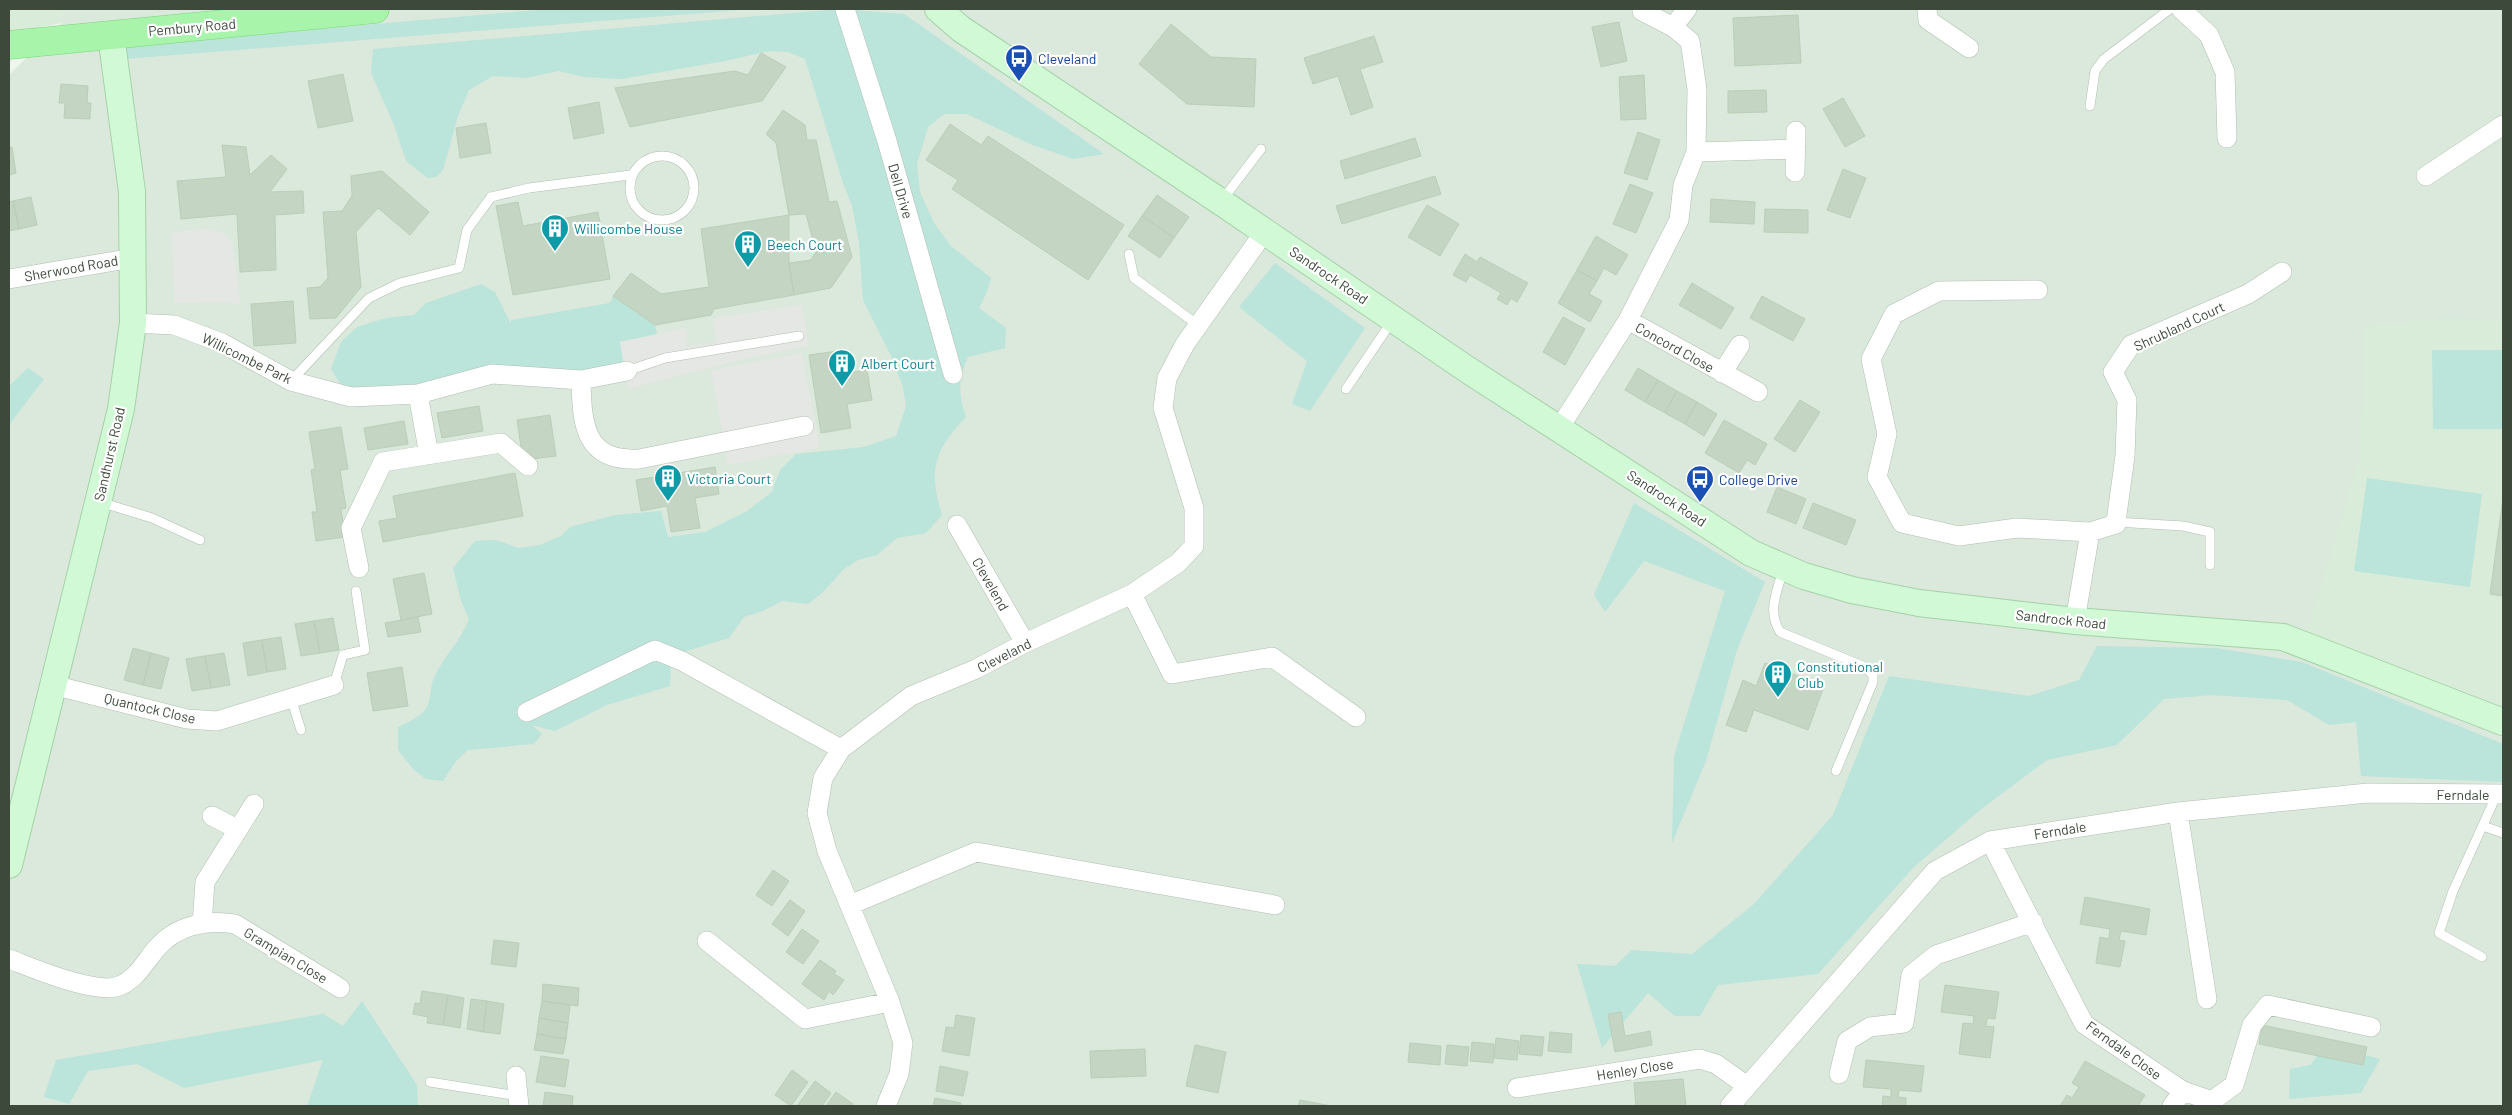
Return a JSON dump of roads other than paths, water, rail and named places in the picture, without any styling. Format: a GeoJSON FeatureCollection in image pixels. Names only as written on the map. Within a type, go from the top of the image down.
{"type":"FeatureCollection","features":[{"type":"Feature","properties":{"kind":"main road","name":"Pembury Road"},"geometry":{"type":"LineString","coordinates":[[9,45],[44,40],[375,9]]}},
{"type":"Feature","properties":{"kind":"street","name":"Dell Drive"},"geometry":{"type":"LineString","coordinates":[[845,9],[887,141],[952,374]]}},
{"type":"Feature","properties":{"kind":"street","name":"Sandrock Road"},"geometry":{"type":"LineString","coordinates":[[938,9],[961,30],[1265,231],[1482,380],[1560,427],[1750,553],[1804,576],[1852,590],[1918,603],[2075,622],[2283,637],[2503,722]]}},
{"type":"Feature","properties":{"kind":"street"},"geometry":{"type":"LineString","coordinates":[[1673,27],[1687,9]]}},
{"type":"Feature","properties":{"kind":"street"},"geometry":{"type":"LineString","coordinates":[[1927,9],[1928,20],[1969,48]]}},
{"type":"Feature","properties":{"kind":"street"},"geometry":{"type":"LineString","coordinates":[[2181,9],[2209,35],[2225,72],[2227,138]]}},
{"type":"Feature","properties":{"kind":"street"},"geometry":{"type":"LineString","coordinates":[[1560,427],[1628,320],[1678,220],[1683,185],[1696,152],[1697,89],[1690,41],[1673,27],[1642,11]]}},
{"type":"Feature","properties":{"kind":"street","name":"Sandhurst Road"},"geometry":{"type":"LineString","coordinates":[[9,865],[121,409],[133,323],[132,192],[111,35]]}},
{"type":"Feature","properties":{"kind":"street"},"geometry":{"type":"LineString","coordinates":[[2426,176],[2503,125]]}},
{"type":"Feature","properties":{"kind":"street"},"geometry":{"type":"LineString","coordinates":[[1696,152],[1796,140],[1795,172]]}},
{"type":"Feature","properties":{"kind":"street","name":"Cleveland"},"geometry":{"type":"LineString","coordinates":[[886,1106],[899,1074],[903,1043],[890,1002],[827,851],[817,814],[823,778],[841,749],[911,696],[976,669],[1025,643],[1132,594],[1178,563],[1194,546],[1194,508],[1163,408],[1167,378],[1198,324],[1265,231]]}},
{"type":"Feature","properties":{"kind":"street","name":"Sherwood Road"},"geometry":{"type":"LineString","coordinates":[[9,279],[133,258]]}},
{"type":"Feature","properties":{"kind":"street","name":"Shrubland Court"},"geometry":{"type":"LineString","coordinates":[[2116,522],[2126,456],[2127,400],[2113,372],[2132,345],[2248,294],[2282,272]]}},
{"type":"Feature","properties":{"kind":"street"},"geometry":{"type":"LineString","coordinates":[[2038,290],[1939,291],[1894,314],[1871,358],[1887,434],[1877,477],[1902,523],[1959,536],[2017,528],[2090,532],[2116,524],[2116,522]]}},
{"type":"Feature","properties":{"kind":"street","name":"Concord Close"},"geometry":{"type":"LineString","coordinates":[[1628,320],[1758,392]]}},
{"type":"Feature","properties":{"kind":"street","name":"Willicombe Park"},"geometry":{"type":"LineString","coordinates":[[133,323],[174,325],[222,344],[291,381],[351,397],[418,394],[492,374],[580,380],[627,371]]}},
{"type":"Feature","properties":{"kind":"street","name":"Concord Close"},"geometry":{"type":"LineString","coordinates":[[1722,373],[1740,345]]}},
{"type":"Feature","properties":{"kind":"street"},"geometry":{"type":"LineString","coordinates":[[580,380],[585,430],[594,444],[606,454],[621,460],[639,460],[804,426]]}},
{"type":"Feature","properties":{"kind":"street"},"geometry":{"type":"LineString","coordinates":[[418,394],[429,455]]}},
{"type":"Feature","properties":{"kind":"street"},"geometry":{"type":"LineString","coordinates":[[359,568],[351,528],[383,462],[501,444],[528,466]]}},
{"type":"Feature","properties":{"kind":"street","name":"Clevelend"},"geometry":{"type":"LineString","coordinates":[[957,525],[1025,643]]}},
{"type":"Feature","properties":{"kind":"street"},"geometry":{"type":"LineString","coordinates":[[2075,622],[2090,532]]}},
{"type":"Feature","properties":{"kind":"street"},"geometry":{"type":"LineString","coordinates":[[1132,594],[1172,674],[1272,657],[1356,717]]}},
{"type":"Feature","properties":{"kind":"street"},"geometry":{"type":"LineString","coordinates":[[527,712],[655,650],[682,661],[841,749]]}},
{"type":"Feature","properties":{"kind":"street","name":"Quantock Close"},"geometry":{"type":"LineString","coordinates":[[53,685],[187,719],[217,721],[334,685]]}},
{"type":"Feature","properties":{"kind":"street","name":"Ferndale"},"geometry":{"type":"LineString","coordinates":[[1730,1106],[1935,871],[1990,841],[2178,812],[2368,794],[2500,794]]}},
{"type":"Feature","properties":{"kind":"street"},"geometry":{"type":"LineString","coordinates":[[202,924],[205,882],[254,804]]}},
{"type":"Feature","properties":{"kind":"street"},"geometry":{"type":"LineString","coordinates":[[2178,812],[2207,999]]}},
{"type":"Feature","properties":{"kind":"street"},"geometry":{"type":"LineString","coordinates":[[212,816],[237,829]]}},
{"type":"Feature","properties":{"kind":"street","name":"Ferndale Close"},"geometry":{"type":"LineString","coordinates":[[1990,841],[2084,1024],[2177,1099],[2212,1101],[2234,1084],[2252,1025],[2268,1005],[2370,1027]]}},
{"type":"Feature","properties":{"kind":"street"},"geometry":{"type":"LineString","coordinates":[[850,905],[976,852],[1274,905]]}},
{"type":"Feature","properties":{"kind":"street","name":"Grampian Close"},"geometry":{"type":"LineString","coordinates":[[9,959],[86,986],[118,986],[142,971],[156,948],[177,930],[219,921],[235,924],[340,988]]}},
{"type":"Feature","properties":{"kind":"street"},"geometry":{"type":"LineString","coordinates":[[1839,1074],[1847,1041],[1870,1027],[1904,1023],[1911,975],[1936,954],[2032,922]]}},
{"type":"Feature","properties":{"kind":"street"},"geometry":{"type":"LineString","coordinates":[[707,941],[805,1020],[890,1002]]}},
{"type":"Feature","properties":{"kind":"street","name":"Henley Close"},"geometry":{"type":"LineString","coordinates":[[1517,1088],[1700,1059],[1716,1064],[1746,1086]]}},
{"type":"Feature","properties":{"kind":"street"},"geometry":{"type":"LineString","coordinates":[[516,1076],[519,1101]]}},
{"type":"Feature","properties":{"kind":"lane"},"geometry":{"type":"LineString","coordinates":[[2090,106],[2095,71],[2104,59],[2170,9]]}},
{"type":"Feature","properties":{"kind":"lane"},"geometry":{"type":"LineString","coordinates":[[1221,202],[1261,148]]}},
{"type":"Feature","properties":{"kind":"lane"},"geometry":{"type":"LineString","coordinates":[[655,155],[678,159],[691,173],[694,184],[692,201],[677,217],[666,220],[653,220],[642,215],[632,204],[630,175],[636,165],[655,155]]}},
{"type":"Feature","properties":{"kind":"lane"},"geometry":{"type":"LineString","coordinates":[[291,381],[369,298],[400,283],[459,268],[467,230],[491,197],[529,188],[630,175]]}},
{"type":"Feature","properties":{"kind":"lane"},"geometry":{"type":"LineString","coordinates":[[1130,254],[1134,278],[1198,324]]}},
{"type":"Feature","properties":{"kind":"lane"},"geometry":{"type":"LineString","coordinates":[[1346,389],[1393,319]]}},
{"type":"Feature","properties":{"kind":"lane"},"geometry":{"type":"LineString","coordinates":[[627,371],[665,358],[799,336]]}},
{"type":"Feature","properties":{"kind":"lane"},"geometry":{"type":"LineString","coordinates":[[98,502],[152,518],[200,540]]}},
{"type":"Feature","properties":{"kind":"lane"},"geometry":{"type":"LineString","coordinates":[[2116,522],[2183,526],[2210,532],[2210,566]]}},
{"type":"Feature","properties":{"kind":"lane"},"geometry":{"type":"LineString","coordinates":[[1784,567],[1774,606],[1773,621],[1780,632],[1865,667],[1873,675],[1873,682],[1836,771]]}},
{"type":"Feature","properties":{"kind":"lane"},"geometry":{"type":"LineString","coordinates":[[334,685],[343,655],[365,650],[356,591]]}},
{"type":"Feature","properties":{"kind":"lane"},"geometry":{"type":"LineString","coordinates":[[291,698],[301,730]]}},
{"type":"Feature","properties":{"kind":"lane"},"geometry":{"type":"LineString","coordinates":[[2482,957],[2439,933],[2453,891],[2500,794]]}},
{"type":"Feature","properties":{"kind":"lane"},"geometry":{"type":"LineString","coordinates":[[2483,826],[2503,833]]}},
{"type":"Feature","properties":{"kind":"lane"},"geometry":{"type":"LineString","coordinates":[[430,1082],[519,1101]]}},
{"type":"Feature","properties":{"kind":"place","name":"Cleveland"},"geometry":{"type":"Point","coordinates":[1019,82]}},
{"type":"Feature","properties":{"kind":"place","name":"Willicombe House"},"geometry":{"type":"Point","coordinates":[555,252]}},
{"type":"Feature","properties":{"kind":"place","name":"Beech Court"},"geometry":{"type":"Point","coordinates":[748,268]}},
{"type":"Feature","properties":{"kind":"place","name":"Albert Court"},"geometry":{"type":"Point","coordinates":[842,387]}},
{"type":"Feature","properties":{"kind":"place","name":"Victoria Court"},"geometry":{"type":"Point","coordinates":[668,502]}},
{"type":"Feature","properties":{"kind":"place","name":"College Drive"},"geometry":{"type":"Point","coordinates":[1700,503]}},
{"type":"Feature","properties":{"kind":"place","name":"Constitutional Club"},"geometry":{"type":"Point","coordinates":[1778,698]}}]}
